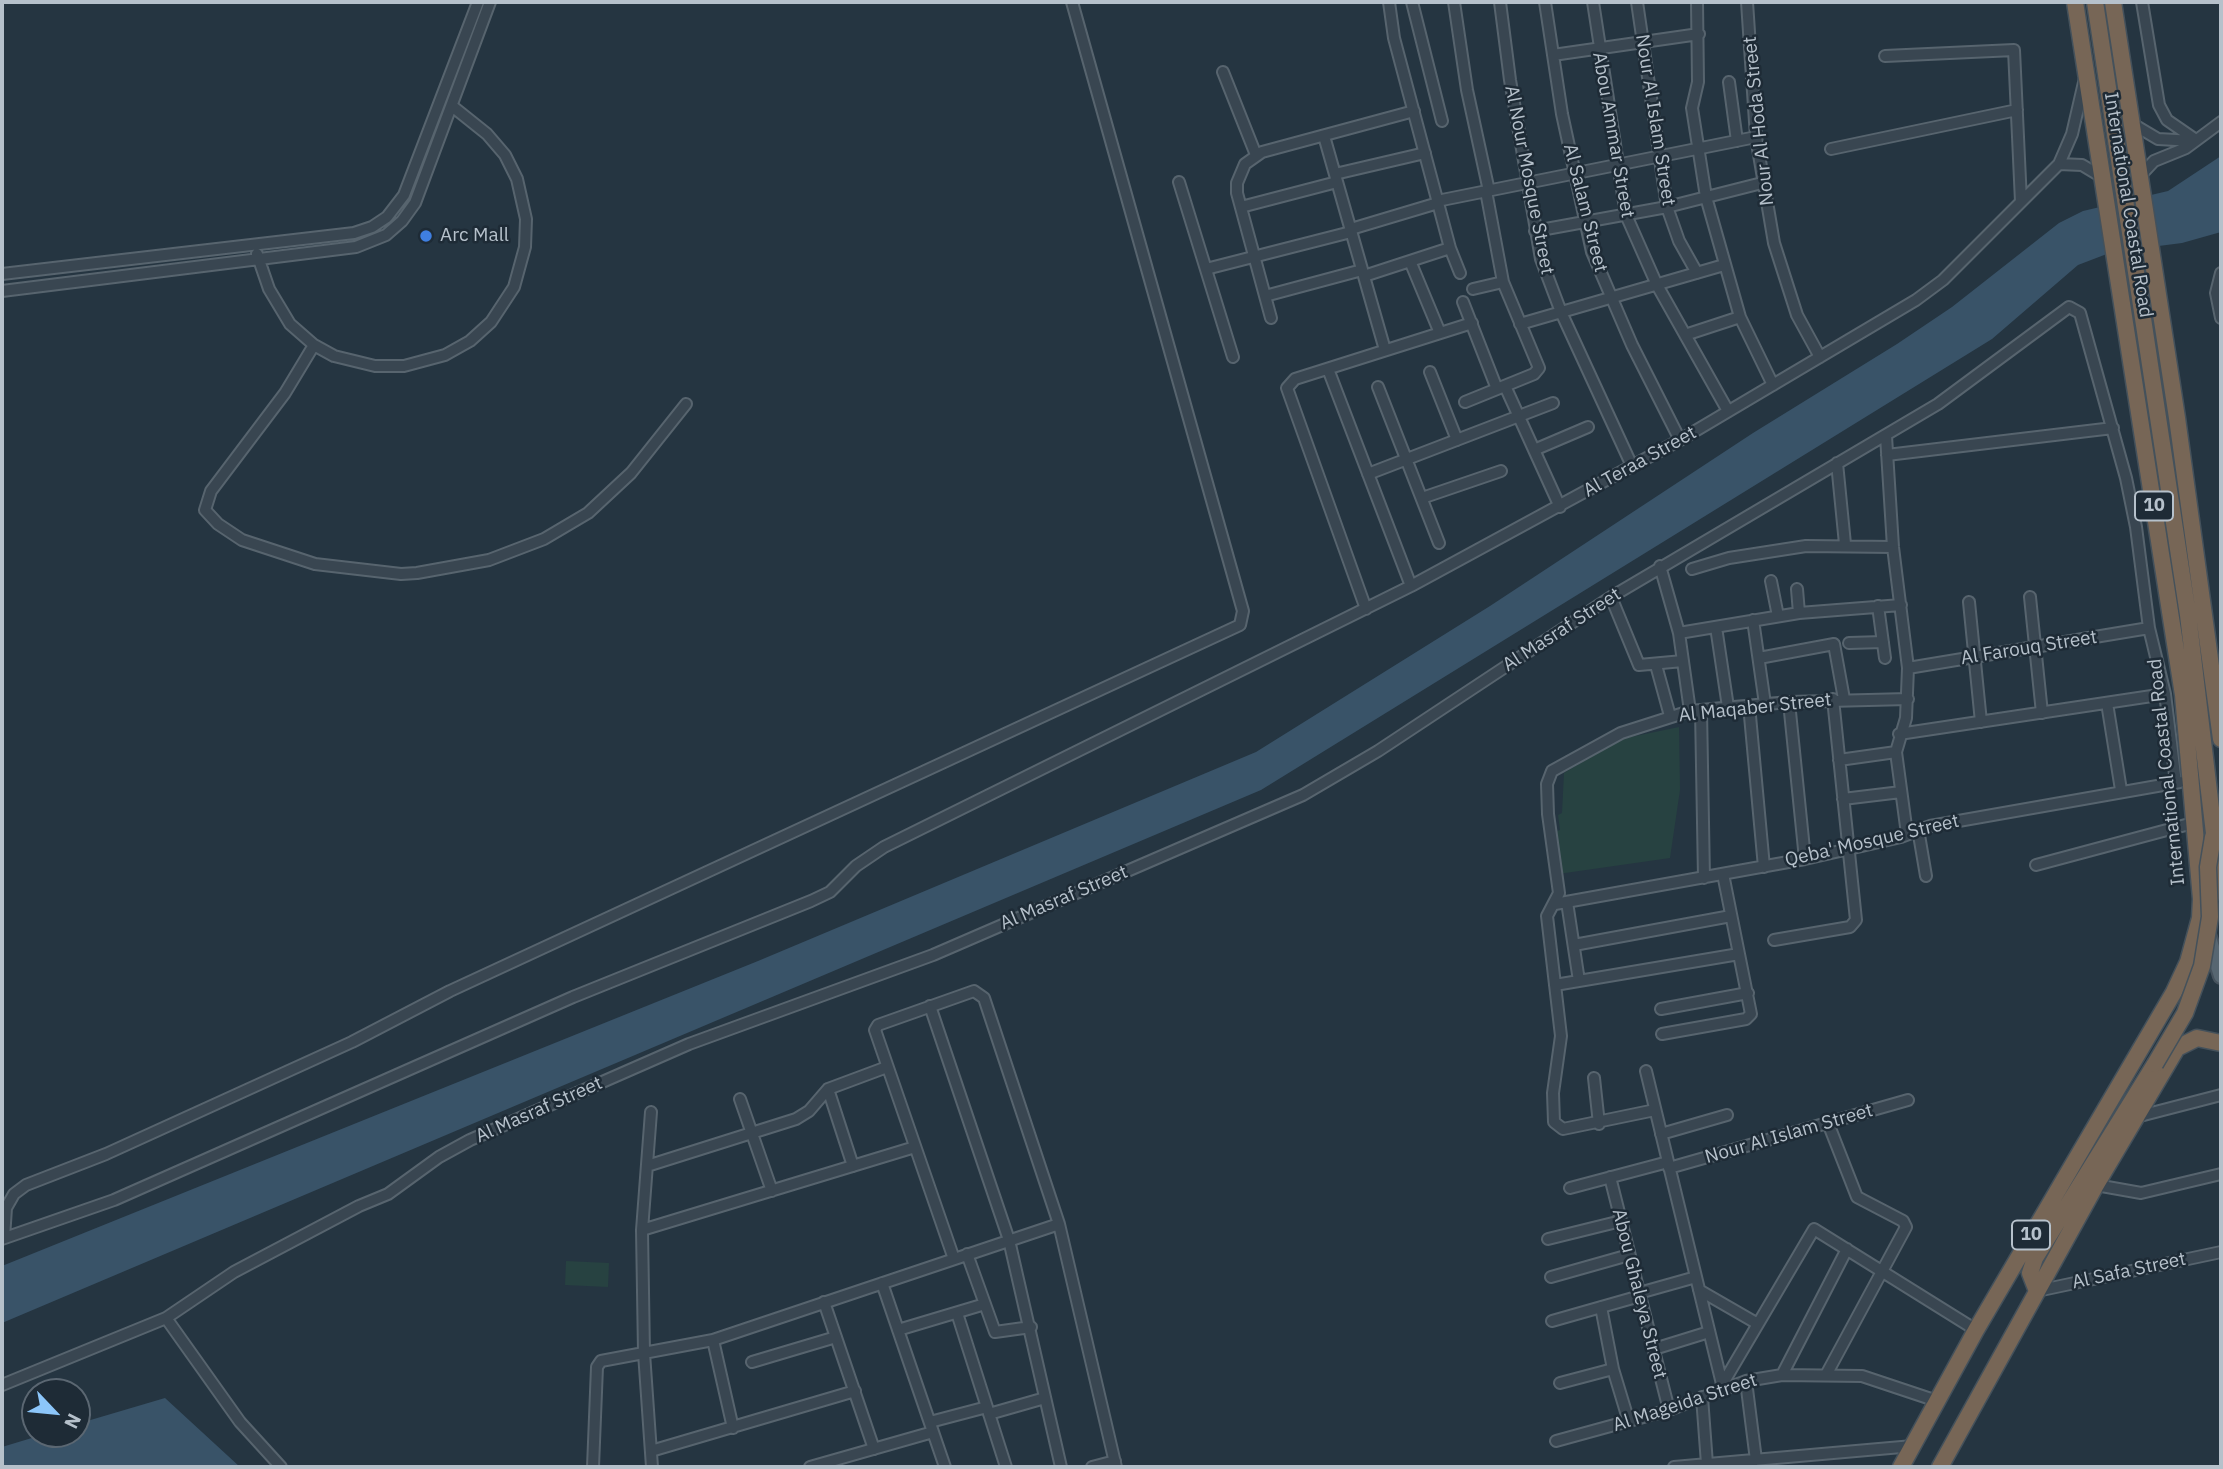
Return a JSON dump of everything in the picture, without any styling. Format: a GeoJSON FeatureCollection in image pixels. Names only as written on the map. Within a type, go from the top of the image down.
{"type":"FeatureCollection","features":[{"type":"Feature","properties":{"kind":"highway","name":"International Coastal Road"},"geometry":{"type":"LineString","coordinates":[[1901,1467],[1976,1330],[2174,992],[2188,962],[2200,918],[2201,899],[2193,823],[2182,781],[2180,677],[2075,2]]}},
{"type":"Feature","properties":{"kind":"highway"},"geometry":{"type":"LineString","coordinates":[[2095,2],[2197,681],[2221,892]]}},
{"type":"Feature","properties":{"kind":"highway","name":"International Coastal Road"},"geometry":{"type":"LineString","coordinates":[[2113,2],[2157,280],[2212,658],[2221,739]]}},
{"type":"Feature","properties":{"kind":"highway"},"geometry":{"type":"LineString","coordinates":[[2037,1291],[2030,1273],[2035,1258],[2185,1013],[2202,966],[2210,917],[2208,867],[2213,837]]}},
{"type":"Feature","properties":{"kind":"highway","name":"10"},"geometry":{"type":"LineString","coordinates":[[1940,1467],[2096,1185],[2177,1048],[2197,1038],[2221,1043]]}},
{"type":"Feature","properties":{"kind":"main road","name":"10"},"geometry":{"type":"LineString","coordinates":[[2200,918],[2214,948],[2221,976]]}},
{"type":"Feature","properties":{"kind":"street"},"geometry":{"type":"LineString","coordinates":[[2,274],[354,233],[372,227],[394,210],[404,195],[478,2]]}},
{"type":"Feature","properties":{"kind":"street"},"geometry":{"type":"LineString","coordinates":[[2,291],[356,247],[377,240],[395,228],[415,203],[490,2]]}},
{"type":"Feature","properties":{"kind":"street"},"geometry":{"type":"LineString","coordinates":[[3,1238],[6,1208],[14,1194],[26,1185],[106,1154],[352,1042],[450,991],[1240,625],[1244,611],[1072,2]]}},
{"type":"Feature","properties":{"kind":"street"},"geometry":{"type":"LineString","coordinates":[[1389,2],[1394,38],[1450,248],[1460,273]]}},
{"type":"Feature","properties":{"kind":"street"},"geometry":{"type":"LineString","coordinates":[[1412,2],[1442,121]]}},
{"type":"Feature","properties":{"kind":"street"},"geometry":{"type":"LineString","coordinates":[[1454,2],[1467,90],[1503,282],[1538,371],[1465,402]]}},
{"type":"Feature","properties":{"kind":"street","name":"Al Nour Mosque Street"},"geometry":{"type":"LineString","coordinates":[[1500,2],[1527,183],[1544,269],[1561,313],[1632,466]]}},
{"type":"Feature","properties":{"kind":"street","name":"Al Salam Street"},"geometry":{"type":"LineString","coordinates":[[1545,2],[1574,174],[1592,252],[1611,298],[1680,440]]}},
{"type":"Feature","properties":{"kind":"street","name":"Abou Ammar Street"},"geometry":{"type":"LineString","coordinates":[[1592,2],[1626,215],[1657,285],[1728,411]]}},
{"type":"Feature","properties":{"kind":"street","name":"Nour Al Islam Street"},"geometry":{"type":"LineString","coordinates":[[1637,2],[1667,207],[1679,241],[1697,273]]}},
{"type":"Feature","properties":{"kind":"street"},"geometry":{"type":"LineString","coordinates":[[1697,2],[1698,82],[1692,108],[1706,197],[1740,317],[1773,384]]}},
{"type":"Feature","properties":{"kind":"street","name":"Nour Al Hoda Street"},"geometry":{"type":"LineString","coordinates":[[1747,2],[1756,137],[1762,183],[1784,279],[1797,315],[1820,357]]}},
{"type":"Feature","properties":{"kind":"street"},"geometry":{"type":"LineString","coordinates":[[2142,2],[2159,105],[2174,126],[2196,140]]}},
{"type":"Feature","properties":{"kind":"street"},"geometry":{"type":"LineString","coordinates":[[1553,55],[1699,34]]}},
{"type":"Feature","properties":{"kind":"street"},"geometry":{"type":"LineString","coordinates":[[1885,56],[2013,49],[2021,202]]}},
{"type":"Feature","properties":{"kind":"street"},"geometry":{"type":"LineString","coordinates":[[1223,72],[1256,155]]}},
{"type":"Feature","properties":{"kind":"street","name":"Al Teraa Street"},"geometry":{"type":"LineString","coordinates":[[3,1238],[114,1200],[573,997],[811,901],[830,892],[856,866],[884,847],[1181,702],[1560,507],[1680,440],[1935,287],[2059,164],[2072,134],[2086,75]]}},
{"type":"Feature","properties":{"kind":"street"},"geometry":{"type":"LineString","coordinates":[[1729,82],[1737,141]]}},
{"type":"Feature","properties":{"kind":"street"},"geometry":{"type":"LineString","coordinates":[[256,245],[258,259],[276,303],[290,324],[314,345],[361,364],[390,367],[418,364],[445,355],[470,341],[491,322],[507,299],[519,274],[526,247],[526,219],[522,192],[512,167],[496,144],[452,106]]}},
{"type":"Feature","properties":{"kind":"street"},"geometry":{"type":"LineString","coordinates":[[1831,149],[2017,110]]}},
{"type":"Feature","properties":{"kind":"street"},"geometry":{"type":"LineString","coordinates":[[1271,318],[1237,193],[1240,173],[1256,155],[1414,111]]}},
{"type":"Feature","properties":{"kind":"street"},"geometry":{"type":"LineString","coordinates":[[2140,176],[2154,161],[2177,153],[2221,122]]}},
{"type":"Feature","properties":{"kind":"street"},"geometry":{"type":"LineString","coordinates":[[2132,123],[2148,135],[2168,141],[2196,140]]}},
{"type":"Feature","properties":{"kind":"street"},"geometry":{"type":"LineString","coordinates":[[1324,136],[1385,351]]}},
{"type":"Feature","properties":{"kind":"street"},"geometry":{"type":"LineString","coordinates":[[1206,269],[1351,230],[1438,202],[1756,137]]}},
{"type":"Feature","properties":{"kind":"street"},"geometry":{"type":"LineString","coordinates":[[1241,207],[1425,153]]}},
{"type":"Feature","properties":{"kind":"street"},"geometry":{"type":"LineString","coordinates":[[2059,164],[2082,165],[2102,177]]}},
{"type":"Feature","properties":{"kind":"street"},"geometry":{"type":"LineString","coordinates":[[1179,182],[1233,357]]}},
{"type":"Feature","properties":{"kind":"street"},"geometry":{"type":"LineString","coordinates":[[1535,231],[1667,207],[1762,183]]}},
{"type":"Feature","properties":{"kind":"street"},"geometry":{"type":"LineString","coordinates":[[1265,296],[1410,261],[1450,248]]}},
{"type":"Feature","properties":{"kind":"street"},"geometry":{"type":"LineString","coordinates":[[1410,261],[1440,333]]}},
{"type":"Feature","properties":{"kind":"street"},"geometry":{"type":"LineString","coordinates":[[1520,324],[1724,265]]}},
{"type":"Feature","properties":{"kind":"street"},"geometry":{"type":"LineString","coordinates":[[2221,273],[2216,293],[2221,318]]}},
{"type":"Feature","properties":{"kind":"street"},"geometry":{"type":"LineString","coordinates":[[1474,289],[1503,282]]}},
{"type":"Feature","properties":{"kind":"street"},"geometry":{"type":"LineString","coordinates":[[1463,302],[1501,388],[1519,417],[1560,507]]}},
{"type":"Feature","properties":{"kind":"street","name":"Al Masraf Street"},"geometry":{"type":"LineString","coordinates":[[2,1385],[166,1318],[234,1272],[359,1206],[388,1194],[439,1157],[470,1140],[689,1044],[933,955],[1303,795],[1378,751],[1660,566],[1886,436],[1960,390],[2030,333],[2073,307],[2080,313],[2113,428]]}},
{"type":"Feature","properties":{"kind":"street"},"geometry":{"type":"LineString","coordinates":[[1685,335],[1740,317]]}},
{"type":"Feature","properties":{"kind":"street"},"geometry":{"type":"LineString","coordinates":[[1366,608],[1287,392],[1290,382],[1472,323]]}},
{"type":"Feature","properties":{"kind":"street"},"geometry":{"type":"LineString","coordinates":[[314,345],[285,393],[211,491],[205,510],[218,524],[250,544],[315,564],[401,574],[489,559],[544,539],[588,513],[613,491],[649,454],[686,404]]}},
{"type":"Feature","properties":{"kind":"street"},"geometry":{"type":"LineString","coordinates":[[1328,369],[1411,586]]}},
{"type":"Feature","properties":{"kind":"street"},"geometry":{"type":"LineString","coordinates":[[1430,372],[1457,440]]}},
{"type":"Feature","properties":{"kind":"street"},"geometry":{"type":"LineString","coordinates":[[1378,387],[1439,543]]}},
{"type":"Feature","properties":{"kind":"street"},"geometry":{"type":"LineString","coordinates":[[1368,474],[1553,403]]}},
{"type":"Feature","properties":{"kind":"street"},"geometry":{"type":"LineString","coordinates":[[1534,450],[1588,427]]}},
{"type":"Feature","properties":{"kind":"street"},"geometry":{"type":"LineString","coordinates":[[1887,455],[2113,428],[2136,527],[2149,628],[2182,781]]}},
{"type":"Feature","properties":{"kind":"street"},"geometry":{"type":"LineString","coordinates":[[1886,436],[1893,547],[1909,668],[1908,699],[1896,752],[1907,834]]}},
{"type":"Feature","properties":{"kind":"street"},"geometry":{"type":"LineString","coordinates":[[1837,463],[1845,544]]}},
{"type":"Feature","properties":{"kind":"street"},"geometry":{"type":"LineString","coordinates":[[1422,498],[1500,471]]}},
{"type":"Feature","properties":{"kind":"street"},"geometry":{"type":"LineString","coordinates":[[1692,569],[1768,550],[1845,544],[1893,547]]}},
{"type":"Feature","properties":{"kind":"street"},"geometry":{"type":"LineString","coordinates":[[1660,566],[1679,633],[1696,711],[1704,878]]}},
{"type":"Feature","properties":{"kind":"street"},"geometry":{"type":"LineString","coordinates":[[1770,581],[1777,616]]}},
{"type":"Feature","properties":{"kind":"street"},"geometry":{"type":"LineString","coordinates":[[1797,589],[1799,613]]}},
{"type":"Feature","properties":{"kind":"street"},"geometry":{"type":"LineString","coordinates":[[1611,597],[1639,665],[1683,661]]}},
{"type":"Feature","properties":{"kind":"street"},"geometry":{"type":"LineString","coordinates":[[2030,597],[2042,713]]}},
{"type":"Feature","properties":{"kind":"street"},"geometry":{"type":"LineString","coordinates":[[1969,602],[1981,722]]}},
{"type":"Feature","properties":{"kind":"street"},"geometry":{"type":"LineString","coordinates":[[1679,633],[1799,613],[1901,605]]}},
{"type":"Feature","properties":{"kind":"street"},"geometry":{"type":"LineString","coordinates":[[1878,606],[1885,658]]}},
{"type":"Feature","properties":{"kind":"street"},"geometry":{"type":"LineString","coordinates":[[1753,620],[1765,704]]}},
{"type":"Feature","properties":{"kind":"street"},"geometry":{"type":"LineString","coordinates":[[1716,627],[1728,707]]}},
{"type":"Feature","properties":{"kind":"street","name":"Al Farouq Street"},"geometry":{"type":"LineString","coordinates":[[1909,668],[2149,628]]}},
{"type":"Feature","properties":{"kind":"street"},"geometry":{"type":"LineString","coordinates":[[1849,643],[1883,642]]}},
{"type":"Feature","properties":{"kind":"street"},"geometry":{"type":"LineString","coordinates":[[1759,658],[1834,645],[1839,760],[1855,923],[1850,927],[1774,940]]}},
{"type":"Feature","properties":{"kind":"street"},"geometry":{"type":"LineString","coordinates":[[1656,665],[1670,716]]}},
{"type":"Feature","properties":{"kind":"street"},"geometry":{"type":"LineString","coordinates":[[1899,734],[2165,694]]}},
{"type":"Feature","properties":{"kind":"street","name":"Al Maqaber Street"},"geometry":{"type":"LineString","coordinates":[[1599,1124],[1563,1129],[1554,1122],[1553,1093],[1561,1050],[1547,915],[1561,903],[1548,794],[1552,771],[1621,733],[1670,716],[1728,707],[1789,702],[1908,699]]}},
{"type":"Feature","properties":{"kind":"street"},"geometry":{"type":"LineString","coordinates":[[1789,702],[1805,859]]}},
{"type":"Feature","properties":{"kind":"street"},"geometry":{"type":"LineString","coordinates":[[2108,703],[2122,790]]}},
{"type":"Feature","properties":{"kind":"street"},"geometry":{"type":"LineString","coordinates":[[1749,705],[1764,867]]}},
{"type":"Feature","properties":{"kind":"street"},"geometry":{"type":"LineString","coordinates":[[1839,760],[1896,752]]}},
{"type":"Feature","properties":{"kind":"street","name":"Qeba' Mosque Street"},"geometry":{"type":"LineString","coordinates":[[1561,903],[1805,859],[1918,829],[2182,781]]}},
{"type":"Feature","properties":{"kind":"street"},"geometry":{"type":"LineString","coordinates":[[1843,799],[1901,792]]}},
{"type":"Feature","properties":{"kind":"street"},"geometry":{"type":"LineString","coordinates":[[2036,865],[2193,823]]}},
{"type":"Feature","properties":{"kind":"street"},"geometry":{"type":"LineString","coordinates":[[1918,829],[1926,876]]}},
{"type":"Feature","properties":{"kind":"street"},"geometry":{"type":"LineString","coordinates":[[1662,1034],[1746,1019],[1752,1011],[1723,874]]}},
{"type":"Feature","properties":{"kind":"street"},"geometry":{"type":"LineString","coordinates":[[1561,903],[1574,945],[1579,981]]}},
{"type":"Feature","properties":{"kind":"street"},"geometry":{"type":"LineString","coordinates":[[1574,945],[1731,916]]}},
{"type":"Feature","properties":{"kind":"street"},"geometry":{"type":"LineString","coordinates":[[1555,985],[1739,954]]}},
{"type":"Feature","properties":{"kind":"street"},"geometry":{"type":"LineString","coordinates":[[954,1259],[875,1032],[877,1026],[970,992],[982,994],[1059,1224],[1115,1464],[1092,1467]]}},
{"type":"Feature","properties":{"kind":"street"},"geometry":{"type":"LineString","coordinates":[[1661,1009],[1748,993]]}},
{"type":"Feature","properties":{"kind":"street"},"geometry":{"type":"LineString","coordinates":[[930,1006],[1009,1240],[1061,1467]]}},
{"type":"Feature","properties":{"kind":"street"},"geometry":{"type":"LineString","coordinates":[[647,1166],[803,1115],[828,1089],[887,1067]]}},
{"type":"Feature","properties":{"kind":"street"},"geometry":{"type":"LineString","coordinates":[[1646,1071],[1723,1387]]}},
{"type":"Feature","properties":{"kind":"street"},"geometry":{"type":"LineString","coordinates":[[1594,1078],[1599,1124],[1655,1110]]}},
{"type":"Feature","properties":{"kind":"street"},"geometry":{"type":"LineString","coordinates":[[828,1089],[853,1166]]}},
{"type":"Feature","properties":{"kind":"street"},"geometry":{"type":"LineString","coordinates":[[2136,1118],[2221,1095]]}},
{"type":"Feature","properties":{"kind":"street"},"geometry":{"type":"LineString","coordinates":[[740,1099],[772,1191]]}},
{"type":"Feature","properties":{"kind":"street","name":"Nour Al Islam Street"},"geometry":{"type":"LineString","coordinates":[[1570,1188],[1669,1165],[1908,1100]]}},
{"type":"Feature","properties":{"kind":"street"},"geometry":{"type":"LineString","coordinates":[[651,1112],[642,1230],[644,1353],[653,1467]]}},
{"type":"Feature","properties":{"kind":"street"},"geometry":{"type":"LineString","coordinates":[[1661,1134],[1727,1115]]}},
{"type":"Feature","properties":{"kind":"street"},"geometry":{"type":"LineString","coordinates":[[1826,1375],[1906,1224],[1857,1197],[1828,1123]]}},
{"type":"Feature","properties":{"kind":"street"},"geometry":{"type":"LineString","coordinates":[[642,1230],[915,1147]]}},
{"type":"Feature","properties":{"kind":"street"},"geometry":{"type":"LineString","coordinates":[[2096,1185],[2141,1193],[2221,1174]]}},
{"type":"Feature","properties":{"kind":"street","name":"Abou Ghaleya Street"},"geometry":{"type":"LineString","coordinates":[[1610,1177],[1669,1410]]}},
{"type":"Feature","properties":{"kind":"street"},"geometry":{"type":"LineString","coordinates":[[1548,1240],[1621,1221]]}},
{"type":"Feature","properties":{"kind":"street"},"geometry":{"type":"LineString","coordinates":[[593,1467],[599,1363],[604,1359],[713,1340],[1059,1224]]}},
{"type":"Feature","properties":{"kind":"street"},"geometry":{"type":"LineString","coordinates":[[1723,1387],[1813,1230],[1976,1330]]}},
{"type":"Feature","properties":{"kind":"street"},"geometry":{"type":"LineString","coordinates":[[1782,1375],[1847,1249]]}},
{"type":"Feature","properties":{"kind":"street","name":"Al Safa Street"},"geometry":{"type":"LineString","coordinates":[[2037,1291],[2221,1252]]}},
{"type":"Feature","properties":{"kind":"street"},"geometry":{"type":"LineString","coordinates":[[967,1254],[995,1332],[1031,1327]]}},
{"type":"Feature","properties":{"kind":"street"},"geometry":{"type":"LineString","coordinates":[[1551,1277],[1629,1255]]}},
{"type":"Feature","properties":{"kind":"street"},"geometry":{"type":"LineString","coordinates":[[1552,1321],[1696,1277]]}},
{"type":"Feature","properties":{"kind":"street"},"geometry":{"type":"LineString","coordinates":[[882,1283],[945,1467]]}},
{"type":"Feature","properties":{"kind":"street"},"geometry":{"type":"LineString","coordinates":[[1699,1290],[1758,1324]]}},
{"type":"Feature","properties":{"kind":"street"},"geometry":{"type":"LineString","coordinates":[[824,1303],[874,1449]]}},
{"type":"Feature","properties":{"kind":"street"},"geometry":{"type":"LineString","coordinates":[[898,1330],[985,1304]]}},
{"type":"Feature","properties":{"kind":"street"},"geometry":{"type":"LineString","coordinates":[[1601,1307],[1613,1369],[1629,1422]]}},
{"type":"Feature","properties":{"kind":"street"},"geometry":{"type":"LineString","coordinates":[[957,1312],[1006,1467]]}},
{"type":"Feature","properties":{"kind":"street"},"geometry":{"type":"LineString","coordinates":[[166,1318],[240,1422],[281,1467]]}},
{"type":"Feature","properties":{"kind":"street"},"geometry":{"type":"LineString","coordinates":[[1654,1349],[1709,1332]]}},
{"type":"Feature","properties":{"kind":"street"},"geometry":{"type":"LineString","coordinates":[[752,1362],[836,1337]]}},
{"type":"Feature","properties":{"kind":"street"},"geometry":{"type":"LineString","coordinates":[[713,1340],[733,1427]]}},
{"type":"Feature","properties":{"kind":"street"},"geometry":{"type":"LineString","coordinates":[[1560,1383],[1613,1369]]}},
{"type":"Feature","properties":{"kind":"street","name":"Al Mageida Street"},"geometry":{"type":"LineString","coordinates":[[1556,1441],[1669,1410],[1723,1387],[1782,1375],[1862,1376],[1937,1401]]}},
{"type":"Feature","properties":{"kind":"street"},"geometry":{"type":"LineString","coordinates":[[1745,1381],[1756,1460]]}},
{"type":"Feature","properties":{"kind":"street"},"geometry":{"type":"LineString","coordinates":[[652,1451],[855,1391]]}},
{"type":"Feature","properties":{"kind":"street"},"geometry":{"type":"LineString","coordinates":[[1702,1397],[1707,1464]]}},
{"type":"Feature","properties":{"kind":"street"},"geometry":{"type":"LineString","coordinates":[[810,1467],[828,1465],[931,1427],[988,1410],[1045,1398]]}},
{"type":"Feature","properties":{"kind":"street"},"geometry":{"type":"LineString","coordinates":[[1674,1467],[1913,1446]]}},
{"type":"Feature","properties":{"kind":"green space"},"geometry":{"type":"Polygon","coordinates":[[[1679,727],[1680,790],[1670,858],[1558,874],[1553,832],[1560,830],[1558,815],[1562,813],[1564,773],[1621,739],[1679,727]]]}},
{"type":"Feature","properties":{"kind":"green space"},"geometry":{"type":"Polygon","coordinates":[[[566,1261],[609,1263],[608,1287],[565,1285],[566,1261]]]}},
{"type":"Feature","properties":{"kind":"water"},"geometry":{"type":"Polygon","coordinates":[[[2221,156],[2221,232],[2182,243],[2112,252],[2078,265],[1992,339],[1261,790],[2,1323],[2,1266],[758,961],[1256,752],[1490,606],[1753,433],[1897,344],[1952,307],[2059,223],[2083,211],[2168,191],[2221,156]]]}},
{"type":"Feature","properties":{"kind":"water"},"geometry":{"type":"Polygon","coordinates":[[[165,1398],[240,1467],[2,1467],[2,1447],[21,1441],[21,1448],[91,1448],[91,1420],[165,1398]]]}},
{"type":"Feature","properties":{"kind":"place","name":"Arc Mall"},"geometry":{"type":"Point","coordinates":[426,236]}}]}
